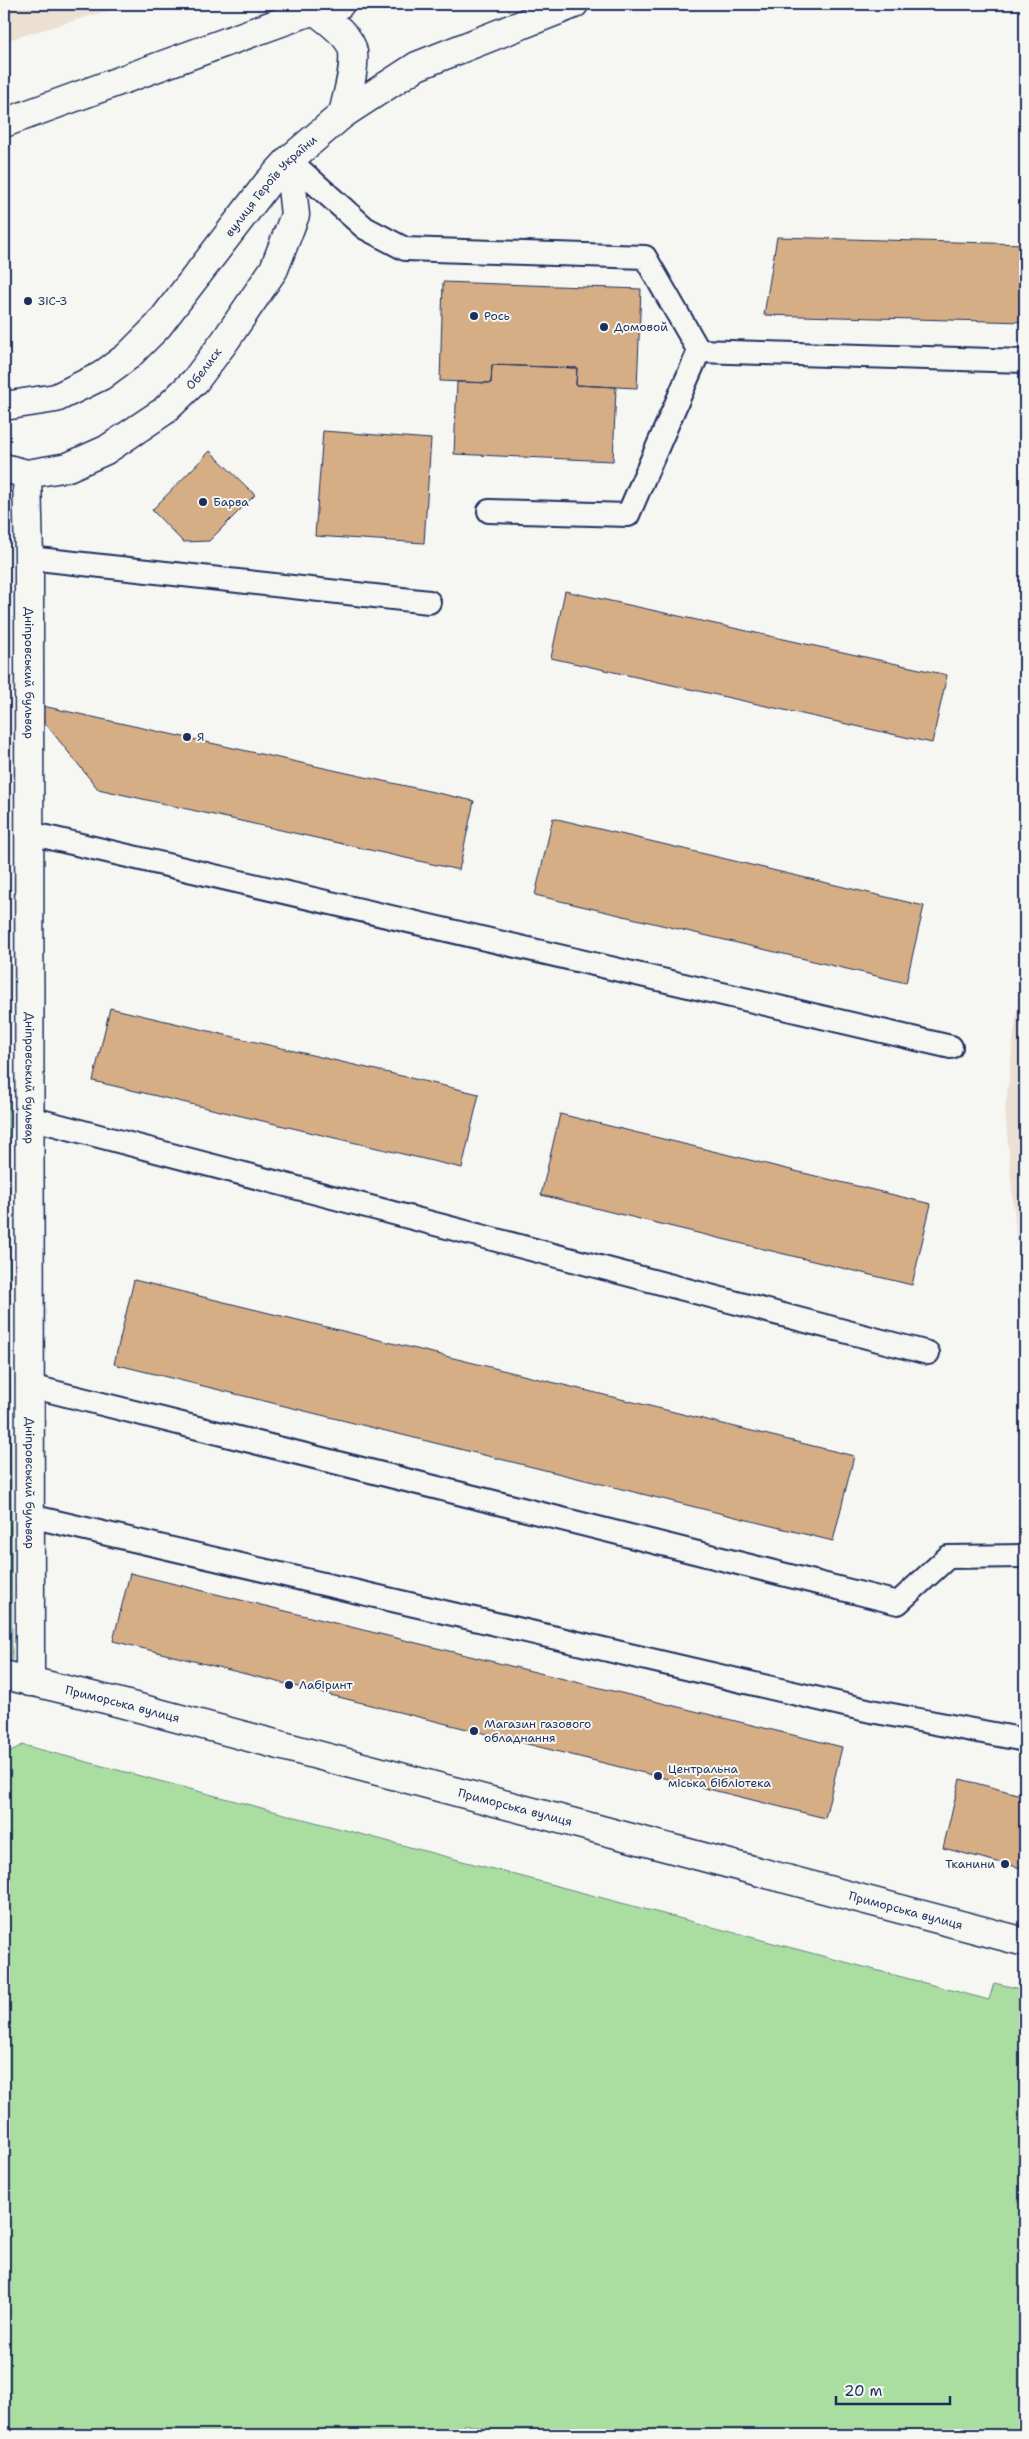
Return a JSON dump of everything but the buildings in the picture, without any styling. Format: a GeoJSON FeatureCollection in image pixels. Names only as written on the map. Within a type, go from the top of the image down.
{"type":"FeatureCollection","features":[{"type":"Feature","properties":{"kind":"street"},"geometry":{"type":"LineString","coordinates":[[4,123],[314,10],[340,4]]}},
{"type":"Feature","properties":{"kind":"street","name":"вулиця Героїв України"},"geometry":{"type":"LineString","coordinates":[[4,406],[56,398],[102,376],[128,356],[158,326],[267,184],[289,160],[342,114],[417,66],[565,5]]}},
{"type":"Feature","properties":{"kind":"street"},"geometry":{"type":"LineString","coordinates":[[314,10],[338,28],[353,51],[350,81],[342,114]]}},
{"type":"Feature","properties":{"kind":"street","name":"Обелиск"},"geometry":{"type":"LineString","coordinates":[[15,470],[68,467],[106,450],[164,411],[194,381],[225,341],[274,269],[295,215],[289,160]]}},
{"type":"Feature","properties":{"kind":"street","name":"Дніпровський бульвар"},"geometry":{"type":"LineString","coordinates":[[15,470],[29,558],[30,1682]]}},
{"type":"Feature","properties":{"kind":"street","name":"Приморська вулиця"},"geometry":{"type":"LineString","coordinates":[[4,1676],[109,1700],[1025,1942]]}},
{"type":"Feature","properties":{"kind":"lane"},"geometry":{"type":"LineString","coordinates":[[289,160],[365,228],[405,249],[645,256],[699,351]]}},
{"type":"Feature","properties":{"kind":"lane"},"geometry":{"type":"LineString","coordinates":[[699,351],[1025,361]]}},
{"type":"Feature","properties":{"kind":"lane"},"geometry":{"type":"LineString","coordinates":[[489,511],[628,515],[699,351]]}},
{"type":"Feature","properties":{"kind":"lane"},"geometry":{"type":"LineString","coordinates":[[29,558],[429,602]]}},
{"type":"Feature","properties":{"kind":"lane"},"geometry":{"type":"LineString","coordinates":[[29,833],[951,1048]]}},
{"type":"Feature","properties":{"kind":"lane"},"geometry":{"type":"LineString","coordinates":[[30,1118],[928,1353]]}},
{"type":"Feature","properties":{"kind":"lane"},"geometry":{"type":"LineString","coordinates":[[30,1386],[898,1603],[948,1557],[1025,1556]]}},
{"type":"Feature","properties":{"kind":"lane"},"geometry":{"type":"LineString","coordinates":[[30,1516],[871,1711],[1025,1740]]}},
{"type":"Feature","properties":{"kind":"shaded area"},"geometry":{"type":"Polygon","coordinates":[[[4,4],[131,4],[4,41],[4,4]]]}},
{"type":"Feature","properties":{"kind":"shaded area"},"geometry":{"type":"Polygon","coordinates":[[[1025,943],[1025,1332],[1005,1111],[1025,943]]]}},
{"type":"Feature","properties":{"kind":"green space"},"geometry":{"type":"Polygon","coordinates":[[[4,538],[5,542],[12,1662],[4,1660],[4,538]]]}},
{"type":"Feature","properties":{"kind":"green space"},"geometry":{"type":"Polygon","coordinates":[[[23,1745],[989,2000],[994,1983],[1025,1990],[1025,2435],[511,2435],[464,2424],[460,2435],[4,2435],[4,1754],[23,1745]]]}},
{"type":"Feature","properties":{"kind":"place","name":"ЗіС-3"},"geometry":{"type":"Point","coordinates":[28,301]}},
{"type":"Feature","properties":{"kind":"place","name":"Рось"},"geometry":{"type":"Point","coordinates":[474,316]}},
{"type":"Feature","properties":{"kind":"place","name":"Домовой"},"geometry":{"type":"Point","coordinates":[604,327]}},
{"type":"Feature","properties":{"kind":"place","name":"Барва"},"geometry":{"type":"Point","coordinates":[203,502]}},
{"type":"Feature","properties":{"kind":"place","name":"Я"},"geometry":{"type":"Point","coordinates":[187,737]}},
{"type":"Feature","properties":{"kind":"place","name":"Лабіринт"},"geometry":{"type":"Point","coordinates":[289,1685]}},
{"type":"Feature","properties":{"kind":"place","name":"Магазин газового обладнання"},"geometry":{"type":"Point","coordinates":[474,1731]}},
{"type":"Feature","properties":{"kind":"place","name":"Центральна міська бібліотека"},"geometry":{"type":"Point","coordinates":[658,1776]}},
{"type":"Feature","properties":{"kind":"place","name":"Тканини"},"geometry":{"type":"Point","coordinates":[1005,1864]}}]}
